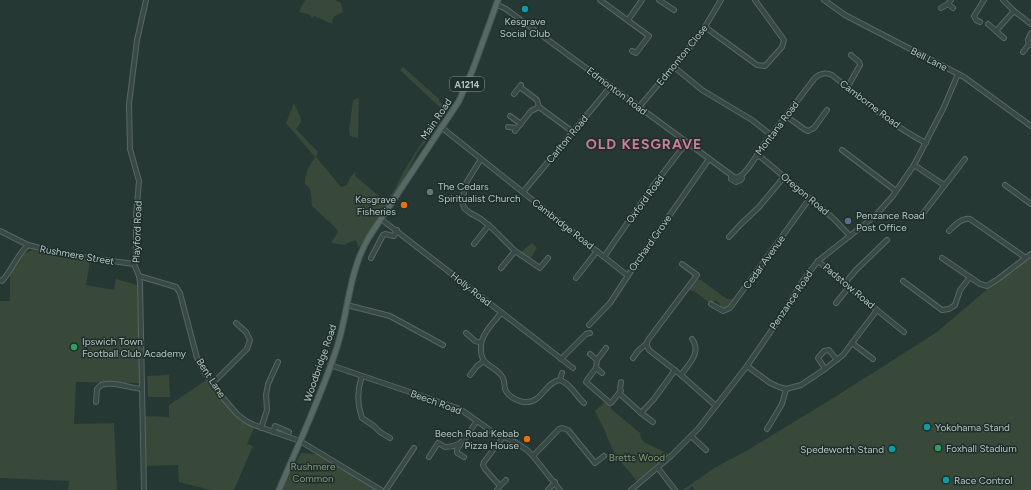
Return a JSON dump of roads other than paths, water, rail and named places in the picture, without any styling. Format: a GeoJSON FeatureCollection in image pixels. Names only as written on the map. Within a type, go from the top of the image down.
{"type":"FeatureCollection","features":[{"type":"Feature","properties":{"kind":"main road","name":"Main Road"},"geometry":{"type":"LineString","coordinates":[[381,219],[459,101],[497,2]]}},
{"type":"Feature","properties":{"kind":"main road","name":"Woodbridge Road"},"geometry":{"type":"LineString","coordinates":[[279,490],[300,441],[341,333],[352,278],[359,257],[369,237],[381,219]]}},
{"type":"Feature","properties":{"kind":"street","name":"Playford Road"},"geometry":{"type":"LineString","coordinates":[[144,490],[139,276],[134,264],[136,257],[136,216],[139,181],[130,149],[129,104],[137,40],[146,0]]}},
{"type":"Feature","properties":{"kind":"street"},"geometry":{"type":"LineString","coordinates":[[600,0],[649,36],[636,53],[632,50]]}},
{"type":"Feature","properties":{"kind":"street"},"geometry":{"type":"LineString","coordinates":[[628,20],[642,0]]}},
{"type":"Feature","properties":{"kind":"street"},"geometry":{"type":"LineString","coordinates":[[660,0],[674,10]]}},
{"type":"Feature","properties":{"kind":"street","name":"Edmonton Close"},"geometry":{"type":"LineString","coordinates":[[639,108],[705,27],[721,0]]}},
{"type":"Feature","properties":{"kind":"street"},"geometry":{"type":"LineString","coordinates":[[705,27],[757,65],[765,66],[782,47],[784,40],[755,0]]}},
{"type":"Feature","properties":{"kind":"street","name":"Bell Lane"},"geometry":{"type":"LineString","coordinates":[[824,0],[845,15],[958,74],[1031,126]]}},
{"type":"Feature","properties":{"kind":"street"},"geometry":{"type":"LineString","coordinates":[[1003,0],[1031,24]]}},
{"type":"Feature","properties":{"kind":"street"},"geometry":{"type":"LineString","coordinates":[[980,22],[976,20],[974,16],[982,1]]}},
{"type":"Feature","properties":{"kind":"street","name":"Edmonton Road"},"geometry":{"type":"LineString","coordinates":[[497,2],[731,175],[734,177],[740,176]]}},
{"type":"Feature","properties":{"kind":"street"},"geometry":{"type":"LineString","coordinates":[[941,8],[949,2],[953,8]]}},
{"type":"Feature","properties":{"kind":"street"},"geometry":{"type":"LineString","coordinates":[[996,31],[1014,11]]}},
{"type":"Feature","properties":{"kind":"street"},"geometry":{"type":"LineString","coordinates":[[988,24],[1004,38]]}},
{"type":"Feature","properties":{"kind":"street"},"geometry":{"type":"LineString","coordinates":[[1023,52],[1030,45],[1029,37],[1031,33]]}},
{"type":"Feature","properties":{"kind":"street"},"geometry":{"type":"LineString","coordinates":[[847,88],[860,65],[859,62],[851,55]]}},
{"type":"Feature","properties":{"kind":"street"},"geometry":{"type":"LineString","coordinates":[[673,66],[702,90],[752,120],[771,135]]}},
{"type":"Feature","properties":{"kind":"street","name":"Camborne Road"},"geometry":{"type":"LineString","coordinates":[[814,78],[821,74],[827,73],[832,75],[898,126],[926,143]]}},
{"type":"Feature","properties":{"kind":"street","name":"Penzance Road"},"geometry":{"type":"LineString","coordinates":[[631,490],[658,468],[692,436],[746,366],[778,321],[804,279],[818,261],[875,216],[896,191],[926,143],[944,108],[958,74]]}},
{"type":"Feature","properties":{"kind":"street","name":"Montana Road"},"geometry":{"type":"LineString","coordinates":[[740,176],[757,156],[814,78]]}},
{"type":"Feature","properties":{"kind":"street"},"geometry":{"type":"LineString","coordinates":[[514,94],[521,86],[537,100],[539,107],[573,132]]}},
{"type":"Feature","properties":{"kind":"street","name":"Carlton Road"},"geometry":{"type":"LineString","coordinates":[[523,192],[611,86]]}},
{"type":"Feature","properties":{"kind":"street"},"geometry":{"type":"LineString","coordinates":[[508,127],[516,129],[531,111],[539,107]]}},
{"type":"Feature","properties":{"kind":"street"},"geometry":{"type":"LineString","coordinates":[[786,116],[808,131],[814,128],[827,110]]}},
{"type":"Feature","properties":{"kind":"street"},"geometry":{"type":"LineString","coordinates":[[510,116],[520,124]]}},
{"type":"Feature","properties":{"kind":"street","name":"Cambridge Road"},"geometry":{"type":"LineString","coordinates":[[441,127],[628,276]]}},
{"type":"Feature","properties":{"kind":"street","name":"Oxford Road"},"geometry":{"type":"LineString","coordinates":[[604,257],[653,186],[686,142]]}},
{"type":"Feature","properties":{"kind":"street"},"geometry":{"type":"LineString","coordinates":[[842,150],[896,191]]}},
{"type":"Feature","properties":{"kind":"street","name":"Oregon Road"},"geometry":{"type":"LineString","coordinates":[[757,156],[762,158],[810,198],[834,219],[850,236]]}},
{"type":"Feature","properties":{"kind":"street"},"geometry":{"type":"LineString","coordinates":[[481,159],[466,183],[462,204],[467,211],[489,225],[515,251],[540,268],[548,258]]}},
{"type":"Feature","properties":{"kind":"street","name":"Orchard Grove"},"geometry":{"type":"LineString","coordinates":[[589,325],[610,303],[709,159]]}},
{"type":"Feature","properties":{"kind":"street"},"geometry":{"type":"LineString","coordinates":[[921,216],[965,159]]}},
{"type":"Feature","properties":{"kind":"street"},"geometry":{"type":"LineString","coordinates":[[914,164],[944,185]]}},
{"type":"Feature","properties":{"kind":"street"},"geometry":{"type":"LineString","coordinates":[[729,237],[742,222],[759,208],[784,177]]}},
{"type":"Feature","properties":{"kind":"street"},"geometry":{"type":"LineString","coordinates":[[1005,185],[1030,202]]}},
{"type":"Feature","properties":{"kind":"street","name":"Cedar Avenue"},"geometry":{"type":"LineString","coordinates":[[711,304],[721,310],[729,309],[810,198]]}},
{"type":"Feature","properties":{"kind":"street"},"geometry":{"type":"LineString","coordinates":[[949,231],[967,218],[970,219],[1026,258]]}},
{"type":"Feature","properties":{"kind":"street","name":"Holly Road"},"geometry":{"type":"LineString","coordinates":[[381,219],[574,368]]}},
{"type":"Feature","properties":{"kind":"street"},"geometry":{"type":"LineString","coordinates":[[474,244],[489,225]]}},
{"type":"Feature","properties":{"kind":"street"},"geometry":{"type":"LineString","coordinates":[[371,258],[383,235],[394,236],[397,230]]}},
{"type":"Feature","properties":{"kind":"street","name":"Rushmere Street"},"geometry":{"type":"LineString","coordinates":[[0,231],[28,245],[68,255],[134,264]]}},
{"type":"Feature","properties":{"kind":"street"},"geometry":{"type":"LineString","coordinates":[[845,283],[856,270],[887,240]]}},
{"type":"Feature","properties":{"kind":"street"},"geometry":{"type":"LineString","coordinates":[[0,280],[2,281],[22,251],[28,245]]}},
{"type":"Feature","properties":{"kind":"street"},"geometry":{"type":"LineString","coordinates":[[500,268],[515,251]]}},
{"type":"Feature","properties":{"kind":"street"},"geometry":{"type":"LineString","coordinates":[[576,278],[597,251]]}},
{"type":"Feature","properties":{"kind":"street"},"geometry":{"type":"LineString","coordinates":[[942,258],[982,285],[988,286],[1031,254]]}},
{"type":"Feature","properties":{"kind":"street","name":"Padstow Road"},"geometry":{"type":"LineString","coordinates":[[786,389],[800,385],[837,360],[877,310],[818,261]]}},
{"type":"Feature","properties":{"kind":"street"},"geometry":{"type":"LineString","coordinates":[[633,358],[647,343],[697,275],[682,264]]}},
{"type":"Feature","properties":{"kind":"street","name":"Bent Lane"},"geometry":{"type":"LineString","coordinates":[[139,276],[176,287],[180,293],[195,353],[200,364],[237,414],[246,421],[261,428],[300,441],[381,490]]}},
{"type":"Feature","properties":{"kind":"street"},"geometry":{"type":"LineString","coordinates":[[903,281],[942,310],[946,310],[955,305],[960,290],[970,277]]}},
{"type":"Feature","properties":{"kind":"street"},"geometry":{"type":"LineString","coordinates":[[836,303],[850,287]]}},
{"type":"Feature","properties":{"kind":"street"},"geometry":{"type":"LineString","coordinates":[[347,305],[390,316],[443,345]]}},
{"type":"Feature","properties":{"kind":"street"},"geometry":{"type":"LineString","coordinates":[[877,310],[904,332]]}},
{"type":"Feature","properties":{"kind":"street"},"geometry":{"type":"LineString","coordinates":[[501,312],[481,343],[481,354],[484,361],[502,375],[508,394],[518,401],[529,402],[536,400],[556,380],[560,380],[569,386],[575,392],[575,395],[584,403]]}},
{"type":"Feature","properties":{"kind":"street"},"geometry":{"type":"LineString","coordinates":[[213,383],[247,349],[250,340],[246,332],[236,323]]}},
{"type":"Feature","properties":{"kind":"street"},"geometry":{"type":"LineString","coordinates":[[561,359],[586,334],[590,333]]}},
{"type":"Feature","properties":{"kind":"street"},"geometry":{"type":"LineString","coordinates":[[466,334],[475,341],[481,343]]}},
{"type":"Feature","properties":{"kind":"street"},"geometry":{"type":"LineString","coordinates":[[681,375],[696,352],[696,343],[692,339]]}},
{"type":"Feature","properties":{"kind":"street"},"geometry":{"type":"LineString","coordinates":[[647,343],[649,350],[681,375],[716,406]]}},
{"type":"Feature","properties":{"kind":"street"},"geometry":{"type":"LineString","coordinates":[[852,343],[873,359]]}},
{"type":"Feature","properties":{"kind":"street"},"geometry":{"type":"LineString","coordinates":[[606,348],[597,360],[596,368],[586,382],[610,403],[621,391],[621,382]]}},
{"type":"Feature","properties":{"kind":"street"},"geometry":{"type":"LineString","coordinates":[[825,369],[818,358],[824,350],[829,350],[837,360]]}},
{"type":"Feature","properties":{"kind":"street"},"geometry":{"type":"LineString","coordinates":[[590,354],[597,360]]}},
{"type":"Feature","properties":{"kind":"street"},"geometry":{"type":"LineString","coordinates":[[470,375],[477,366],[484,361]]}},
{"type":"Feature","properties":{"kind":"street"},"geometry":{"type":"LineString","coordinates":[[261,428],[267,410],[266,395],[268,384],[278,362]]}},
{"type":"Feature","properties":{"kind":"street","name":"Beech Road"},"geometry":{"type":"LineString","coordinates":[[330,365],[456,407],[494,433],[521,445],[533,456],[560,490]]}},
{"type":"Feature","properties":{"kind":"street"},"geometry":{"type":"LineString","coordinates":[[746,366],[773,384],[786,389],[782,404],[767,429]]}},
{"type":"Feature","properties":{"kind":"street"},"geometry":{"type":"LineString","coordinates":[[596,368],[602,373]]}},
{"type":"Feature","properties":{"kind":"street"},"geometry":{"type":"LineString","coordinates":[[641,414],[654,399],[674,370]]}},
{"type":"Feature","properties":{"kind":"street"},"geometry":{"type":"LineString","coordinates":[[560,380],[562,373]]}},
{"type":"Feature","properties":{"kind":"street"},"geometry":{"type":"LineString","coordinates":[[362,376],[358,389],[358,398],[362,418],[390,438]]}},
{"type":"Feature","properties":{"kind":"street"},"geometry":{"type":"LineString","coordinates":[[96,402],[97,389],[101,385],[116,384],[142,389]]}},
{"type":"Feature","properties":{"kind":"street"},"geometry":{"type":"LineString","coordinates":[[619,394],[641,414],[653,422]]}},
{"type":"Feature","properties":{"kind":"street"},"geometry":{"type":"LineString","coordinates":[[464,457],[457,453],[457,450],[477,421]]}},
{"type":"Feature","properties":{"kind":"street"},"geometry":{"type":"LineString","coordinates":[[273,432],[275,426],[289,432]]}},
{"type":"Feature","properties":{"kind":"street"},"geometry":{"type":"LineString","coordinates":[[533,456],[559,429],[562,428],[568,430],[595,463],[604,456]]}},
{"type":"Feature","properties":{"kind":"street"},"geometry":{"type":"LineString","coordinates":[[692,436],[706,450]]}},
{"type":"Feature","properties":{"kind":"street"},"geometry":{"type":"LineString","coordinates":[[500,486],[483,465],[503,437]]}},
{"type":"Feature","properties":{"kind":"street"},"geometry":{"type":"LineString","coordinates":[[429,457],[438,443],[445,447],[460,445]]}},
{"type":"Feature","properties":{"kind":"street"},"geometry":{"type":"LineString","coordinates":[[386,490],[414,448]]}},
{"type":"Feature","properties":{"kind":"street"},"geometry":{"type":"LineString","coordinates":[[658,468],[675,490]]}},
{"type":"Feature","properties":{"kind":"street"},"geometry":{"type":"LineString","coordinates":[[497,490],[506,480]]}},
{"type":"Feature","properties":{"kind":"street"},"geometry":{"type":"LineString","coordinates":[[548,490],[555,482]]}},
{"type":"Feature","properties":{"kind":"place","name":"Kesgrave Social Club"},"geometry":{"type":"Point","coordinates":[525,9]}},
{"type":"Feature","properties":{"kind":"place","name":"The Cedars Spiritualist Church"},"geometry":{"type":"Point","coordinates":[430,192]}},
{"type":"Feature","properties":{"kind":"place","name":"Kesgrave Fisheries"},"geometry":{"type":"Point","coordinates":[404,205]}},
{"type":"Feature","properties":{"kind":"place","name":"Penzance Road Post Office"},"geometry":{"type":"Point","coordinates":[848,221]}},
{"type":"Feature","properties":{"kind":"place","name":"Ipswich Town Football Club Academy"},"geometry":{"type":"Point","coordinates":[74,347]}},
{"type":"Feature","properties":{"kind":"place","name":"Yokohama Stand"},"geometry":{"type":"Point","coordinates":[927,427]}},
{"type":"Feature","properties":{"kind":"place","name":"Beech Road Kebab Pizza House"},"geometry":{"type":"Point","coordinates":[527,439]}},
{"type":"Feature","properties":{"kind":"place","name":"Foxhall Stadium"},"geometry":{"type":"Point","coordinates":[938,448]}},
{"type":"Feature","properties":{"kind":"place","name":"Spedeworth Stand"},"geometry":{"type":"Point","coordinates":[892,449]}},
{"type":"Feature","properties":{"kind":"place","name":"Race Control"},"geometry":{"type":"Point","coordinates":[946,480]}},
{"type":"Feature","properties":{"kind":"district","name":"OLD KESGRAVE"},"geometry":{"type":"Point","coordinates":[644,144]}},
{"type":"Feature","properties":{"kind":"park label","name":"Bretts Wood"},"geometry":{"type":"Point","coordinates":[637,457]}},
{"type":"Feature","properties":{"kind":"park label","name":"Rushmere Common"},"geometry":{"type":"Point","coordinates":[313,472]}}]}
